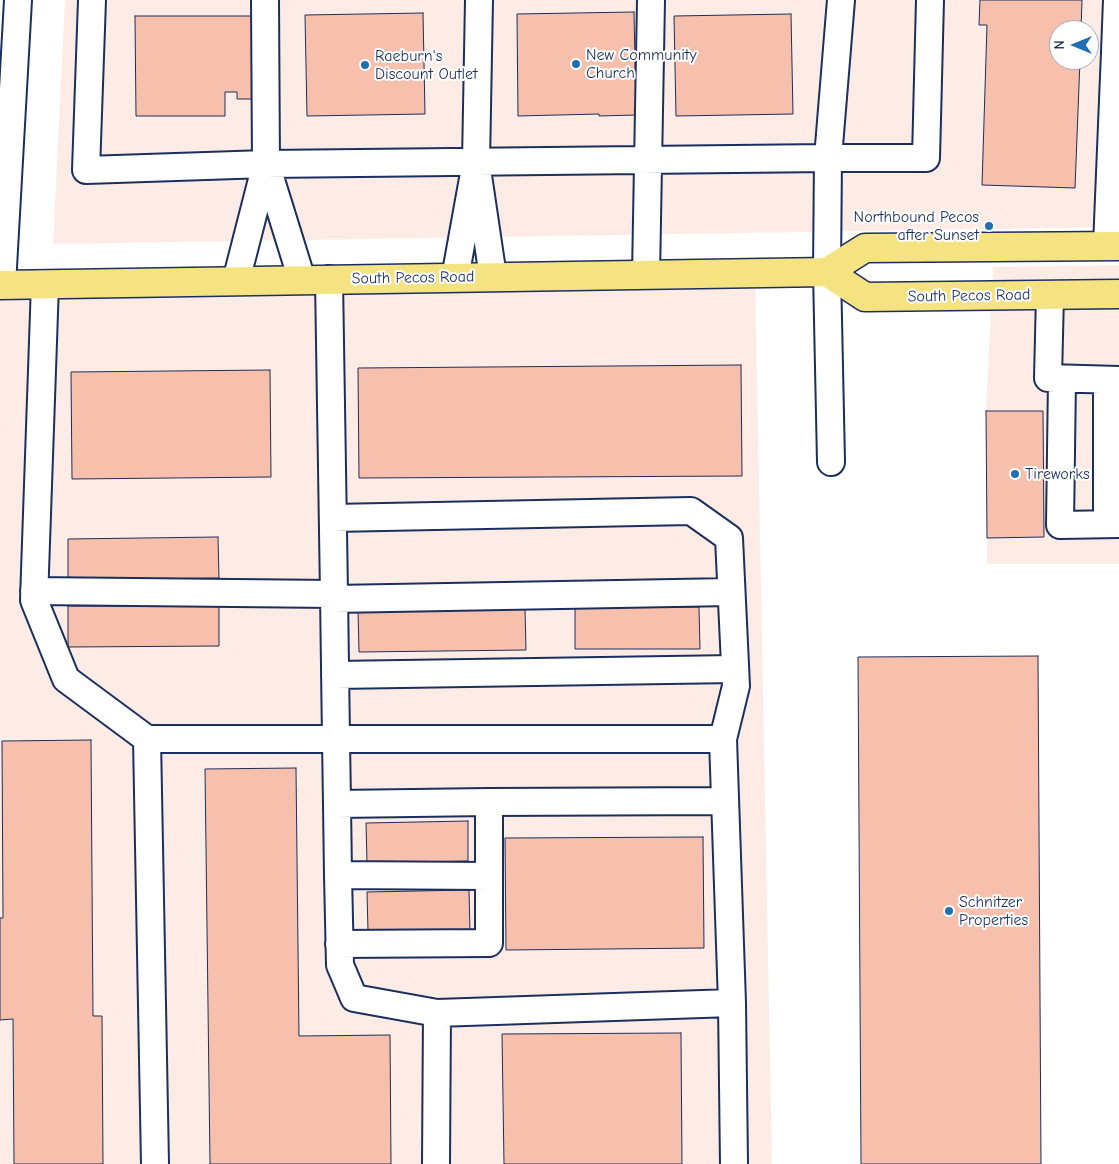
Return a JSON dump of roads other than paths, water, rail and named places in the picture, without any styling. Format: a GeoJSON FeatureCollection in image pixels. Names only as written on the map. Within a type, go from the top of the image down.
{"type":"FeatureCollection","features":[{"type":"Feature","properties":{"kind":"main road"},"geometry":{"type":"LineString","coordinates":[[827,272],[865,248],[1113,246]]}},
{"type":"Feature","properties":{"kind":"main road","name":"South Pecos Road"},"geometry":{"type":"LineString","coordinates":[[1,285],[827,272],[865,297],[1119,294]]}},
{"type":"Feature","properties":{"kind":"street"},"geometry":{"type":"LineString","coordinates":[[1,285],[18,0]]}},
{"type":"Feature","properties":{"kind":"street"},"geometry":{"type":"LineString","coordinates":[[92,0],[86,170],[266,164],[926,158],[930,0]]}},
{"type":"Feature","properties":{"kind":"street"},"geometry":{"type":"LineString","coordinates":[[236,281],[266,164],[265,0]]}},
{"type":"Feature","properties":{"kind":"street"},"geometry":{"type":"LineString","coordinates":[[455,278],[476,162],[479,0]]}},
{"type":"Feature","properties":{"kind":"street"},"geometry":{"type":"LineString","coordinates":[[646,275],[651,0]]}},
{"type":"Feature","properties":{"kind":"street"},"geometry":{"type":"LineString","coordinates":[[831,462],[827,272],[828,158],[841,0]]}},
{"type":"Feature","properties":{"kind":"street"},"geometry":{"type":"LineString","coordinates":[[1113,246],[1117,0]]}},
{"type":"Feature","properties":{"kind":"street"},"geometry":{"type":"LineString","coordinates":[[476,162],[493,277]]}},
{"type":"Feature","properties":{"kind":"street"},"geometry":{"type":"LineString","coordinates":[[266,164],[302,280]]}},
{"type":"Feature","properties":{"kind":"street"},"geometry":{"type":"LineString","coordinates":[[329,279],[340,965],[354,998],[437,1013],[732,1003]]}},
{"type":"Feature","properties":{"kind":"street"},"geometry":{"type":"LineString","coordinates":[[45,284],[34,600],[66,679],[147,739],[723,739]]}},
{"type":"Feature","properties":{"kind":"street"},"geometry":{"type":"LineString","coordinates":[[1050,295],[1048,378],[1113,380],[1113,524],[1060,525],[1062,379]]}},
{"type":"Feature","properties":{"kind":"street"},"geometry":{"type":"LineString","coordinates":[[333,518],[691,511],[729,538],[736,686],[723,739],[732,1003],[734,1164]]}},
{"type":"Feature","properties":{"kind":"street"},"geometry":{"type":"LineString","coordinates":[[34,591],[334,596],[731,592]]}},
{"type":"Feature","properties":{"kind":"street"},"geometry":{"type":"LineString","coordinates":[[336,675],[735,669]]}},
{"type":"Feature","properties":{"kind":"street"},"geometry":{"type":"LineString","coordinates":[[147,739],[155,1164]]}},
{"type":"Feature","properties":{"kind":"street"},"geometry":{"type":"LineString","coordinates":[[338,804],[725,801]]}},
{"type":"Feature","properties":{"kind":"street"},"geometry":{"type":"LineString","coordinates":[[340,944],[489,943],[488,802]]}},
{"type":"Feature","properties":{"kind":"street"},"geometry":{"type":"LineString","coordinates":[[338,875],[489,876]]}},
{"type":"Feature","properties":{"kind":"street"},"geometry":{"type":"LineString","coordinates":[[436,1164],[437,1013]]}},
{"type":"Feature","properties":{"kind":"place","name":"New Community Church"},"geometry":{"type":"Point","coordinates":[576,64]}},
{"type":"Feature","properties":{"kind":"place","name":"Raeburn's Discount Outlet"},"geometry":{"type":"Point","coordinates":[365,65]}},
{"type":"Feature","properties":{"kind":"place","name":"Northbound Pecos after Sunset"},"geometry":{"type":"Point","coordinates":[989,226]}},
{"type":"Feature","properties":{"kind":"place","name":"Tireworks"},"geometry":{"type":"Point","coordinates":[1015,474]}},
{"type":"Feature","properties":{"kind":"place","name":"Schnitzer Properties"},"geometry":{"type":"Point","coordinates":[949,911]}}]}
